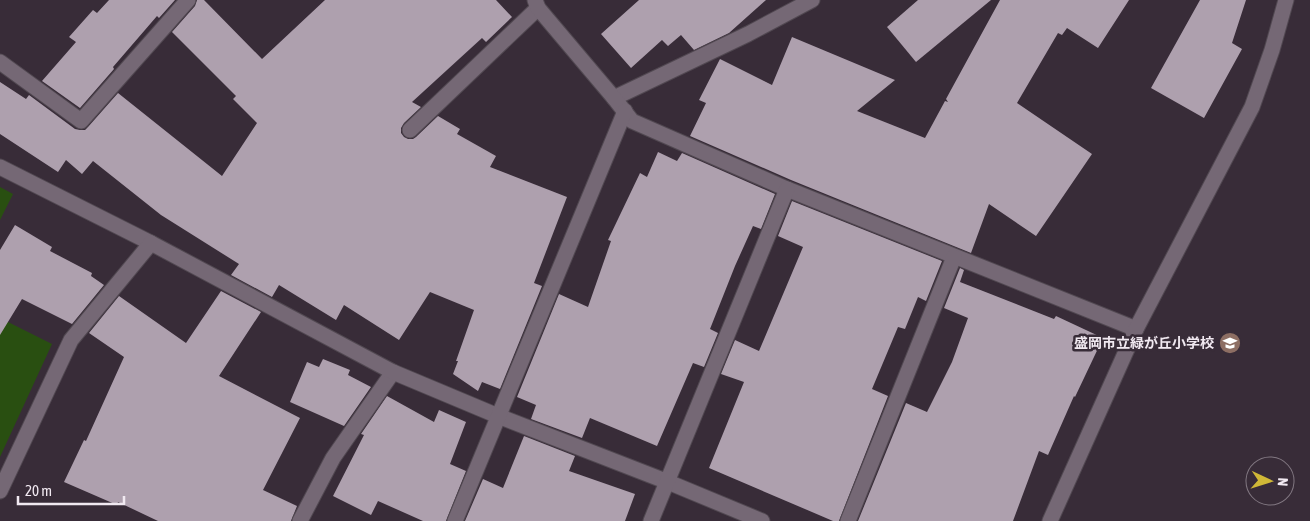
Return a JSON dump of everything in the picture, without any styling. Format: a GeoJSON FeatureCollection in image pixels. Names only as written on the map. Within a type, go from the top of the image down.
{"type":"FeatureCollection","features":[{"type":"Feature","properties":{"kind":"street"},"geometry":{"type":"LineString","coordinates":[[0,62],[81,121],[188,0]]}},
{"type":"Feature","properties":{"kind":"street"},"geometry":{"type":"LineString","coordinates":[[614,98],[748,34],[812,0]]}},
{"type":"Feature","properties":{"kind":"street"},"geometry":{"type":"LineString","coordinates":[[1050,521],[1136,329],[1252,107],[1272,50],[1286,0]]}},
{"type":"Feature","properties":{"kind":"street"},"geometry":{"type":"LineString","coordinates":[[410,130],[537,4],[632,121],[787,189],[1136,329]]}},
{"type":"Feature","properties":{"kind":"street"},"geometry":{"type":"LineString","coordinates":[[455,521],[625,111]]}},
{"type":"Feature","properties":{"kind":"street"},"geometry":{"type":"LineString","coordinates":[[0,167],[152,243],[393,372],[762,521]]}},
{"type":"Feature","properties":{"kind":"street"},"geometry":{"type":"LineString","coordinates":[[651,521],[787,189]]}},
{"type":"Feature","properties":{"kind":"street"},"geometry":{"type":"LineString","coordinates":[[0,491],[71,340],[152,243]]}},
{"type":"Feature","properties":{"kind":"street"},"geometry":{"type":"LineString","coordinates":[[848,521],[954,257]]}},
{"type":"Feature","properties":{"kind":"street"},"geometry":{"type":"LineString","coordinates":[[300,521],[334,458],[393,372]]}},
{"type":"Feature","properties":{"kind":"green space"},"geometry":{"type":"Polygon","coordinates":[[[0,187],[13,194],[0,220],[0,187]]]}},
{"type":"Feature","properties":{"kind":"green space"},"geometry":{"type":"Polygon","coordinates":[[[0,318],[52,344],[0,457],[0,318]]]}},
{"type":"Feature","properties":{"kind":"building"},"geometry":{"type":"Polygon","coordinates":[[[109,0],[175,0],[159,18],[157,16],[80,108],[42,81],[76,42],[69,37],[93,10],[97,13],[109,0]]]}},
{"type":"Feature","properties":{"kind":"building"},"geometry":{"type":"Polygon","coordinates":[[[197,0],[204,0],[262,59],[325,0],[496,0],[512,17],[486,42],[482,38],[412,102],[421,107],[401,128],[401,133],[404,137],[413,139],[438,116],[460,129],[457,134],[496,156],[490,167],[567,197],[534,283],[542,286],[500,389],[482,382],[478,391],[453,374],[474,310],[430,292],[399,340],[344,305],[336,320],[279,285],[272,297],[231,275],[239,264],[161,215],[93,161],[82,174],[66,160],[58,172],[0,134],[0,82],[26,99],[29,95],[75,129],[80,130],[85,130],[118,93],[222,176],[257,123],[233,99],[236,96],[172,32],[195,6],[197,0]]]}},
{"type":"Feature","properties":{"kind":"building"},"geometry":{"type":"Polygon","coordinates":[[[639,0],[766,0],[729,33],[694,50],[681,35],[668,46],[662,40],[631,68],[601,34],[639,0]]]}},
{"type":"Feature","properties":{"kind":"building"},"geometry":{"type":"Polygon","coordinates":[[[918,0],[991,0],[916,62],[887,27],[918,0]]]}},
{"type":"Feature","properties":{"kind":"building"},"geometry":{"type":"Polygon","coordinates":[[[1000,0],[1129,0],[1098,48],[1067,28],[1062,35],[1058,33],[1017,103],[1092,154],[1036,236],[989,204],[971,253],[791,180],[690,136],[706,103],[699,100],[720,59],[772,85],[792,37],[895,80],[857,111],[925,138],[945,101],[948,102],[946,99],[1000,0]]]}},
{"type":"Feature","properties":{"kind":"building"},"geometry":{"type":"Polygon","coordinates":[[[1200,0],[1246,0],[1232,43],[1242,49],[1204,118],[1151,88],[1200,0]]]}},
{"type":"Feature","properties":{"kind":"building"},"geometry":{"type":"Polygon","coordinates":[[[658,152],[677,161],[682,153],[775,194],[761,229],[753,226],[735,266],[710,329],[718,333],[704,367],[693,363],[657,446],[590,418],[582,438],[531,419],[536,405],[517,397],[559,294],[588,307],[611,241],[608,240],[640,173],[647,177],[658,152]]]}},
{"type":"Feature","properties":{"kind":"building"},"geometry":{"type":"Polygon","coordinates":[[[792,201],[942,261],[926,301],[918,297],[905,329],[898,327],[872,389],[888,396],[839,521],[833,521],[709,468],[744,382],[721,374],[735,340],[759,351],[803,247],[778,236],[792,201]]]}},
{"type":"Feature","properties":{"kind":"building"},"geometry":{"type":"Polygon","coordinates":[[[15,225],[52,247],[50,251],[92,273],[91,276],[104,285],[72,324],[22,299],[0,335],[0,250],[15,225]]]}},
{"type":"Feature","properties":{"kind":"building"},"geometry":{"type":"Polygon","coordinates":[[[960,268],[964,270],[960,282],[1054,319],[1056,316],[1103,338],[1074,396],[1048,455],[1039,451],[1013,521],[858,521],[906,403],[927,412],[952,362],[968,318],[944,308],[960,268]]]}},
{"type":"Feature","properties":{"kind":"building"},"geometry":{"type":"Polygon","coordinates":[[[221,291],[261,312],[219,376],[300,418],[263,490],[297,506],[291,521],[158,521],[118,502],[117,505],[64,482],[84,440],[86,441],[124,357],[89,333],[119,296],[186,343],[221,291]]]}},
{"type":"Feature","properties":{"kind":"building"},"geometry":{"type":"Polygon","coordinates":[[[323,359],[350,370],[348,375],[371,387],[344,426],[290,402],[307,362],[319,367],[323,359]]]}},
{"type":"Feature","properties":{"kind":"building"},"geometry":{"type":"Polygon","coordinates":[[[387,396],[434,422],[439,410],[466,422],[450,464],[466,471],[446,521],[423,521],[378,501],[371,515],[333,496],[364,435],[361,434],[387,396]]]}},
{"type":"Feature","properties":{"kind":"building"},"geometry":{"type":"Polygon","coordinates":[[[524,436],[575,456],[569,471],[635,494],[625,521],[465,521],[483,479],[503,488],[524,436]]]}},
{"type":"Feature","properties":{"kind":"place","name":"盛岡市立緑が丘小学校"},"geometry":{"type":"Point","coordinates":[1230,343]}}]}
